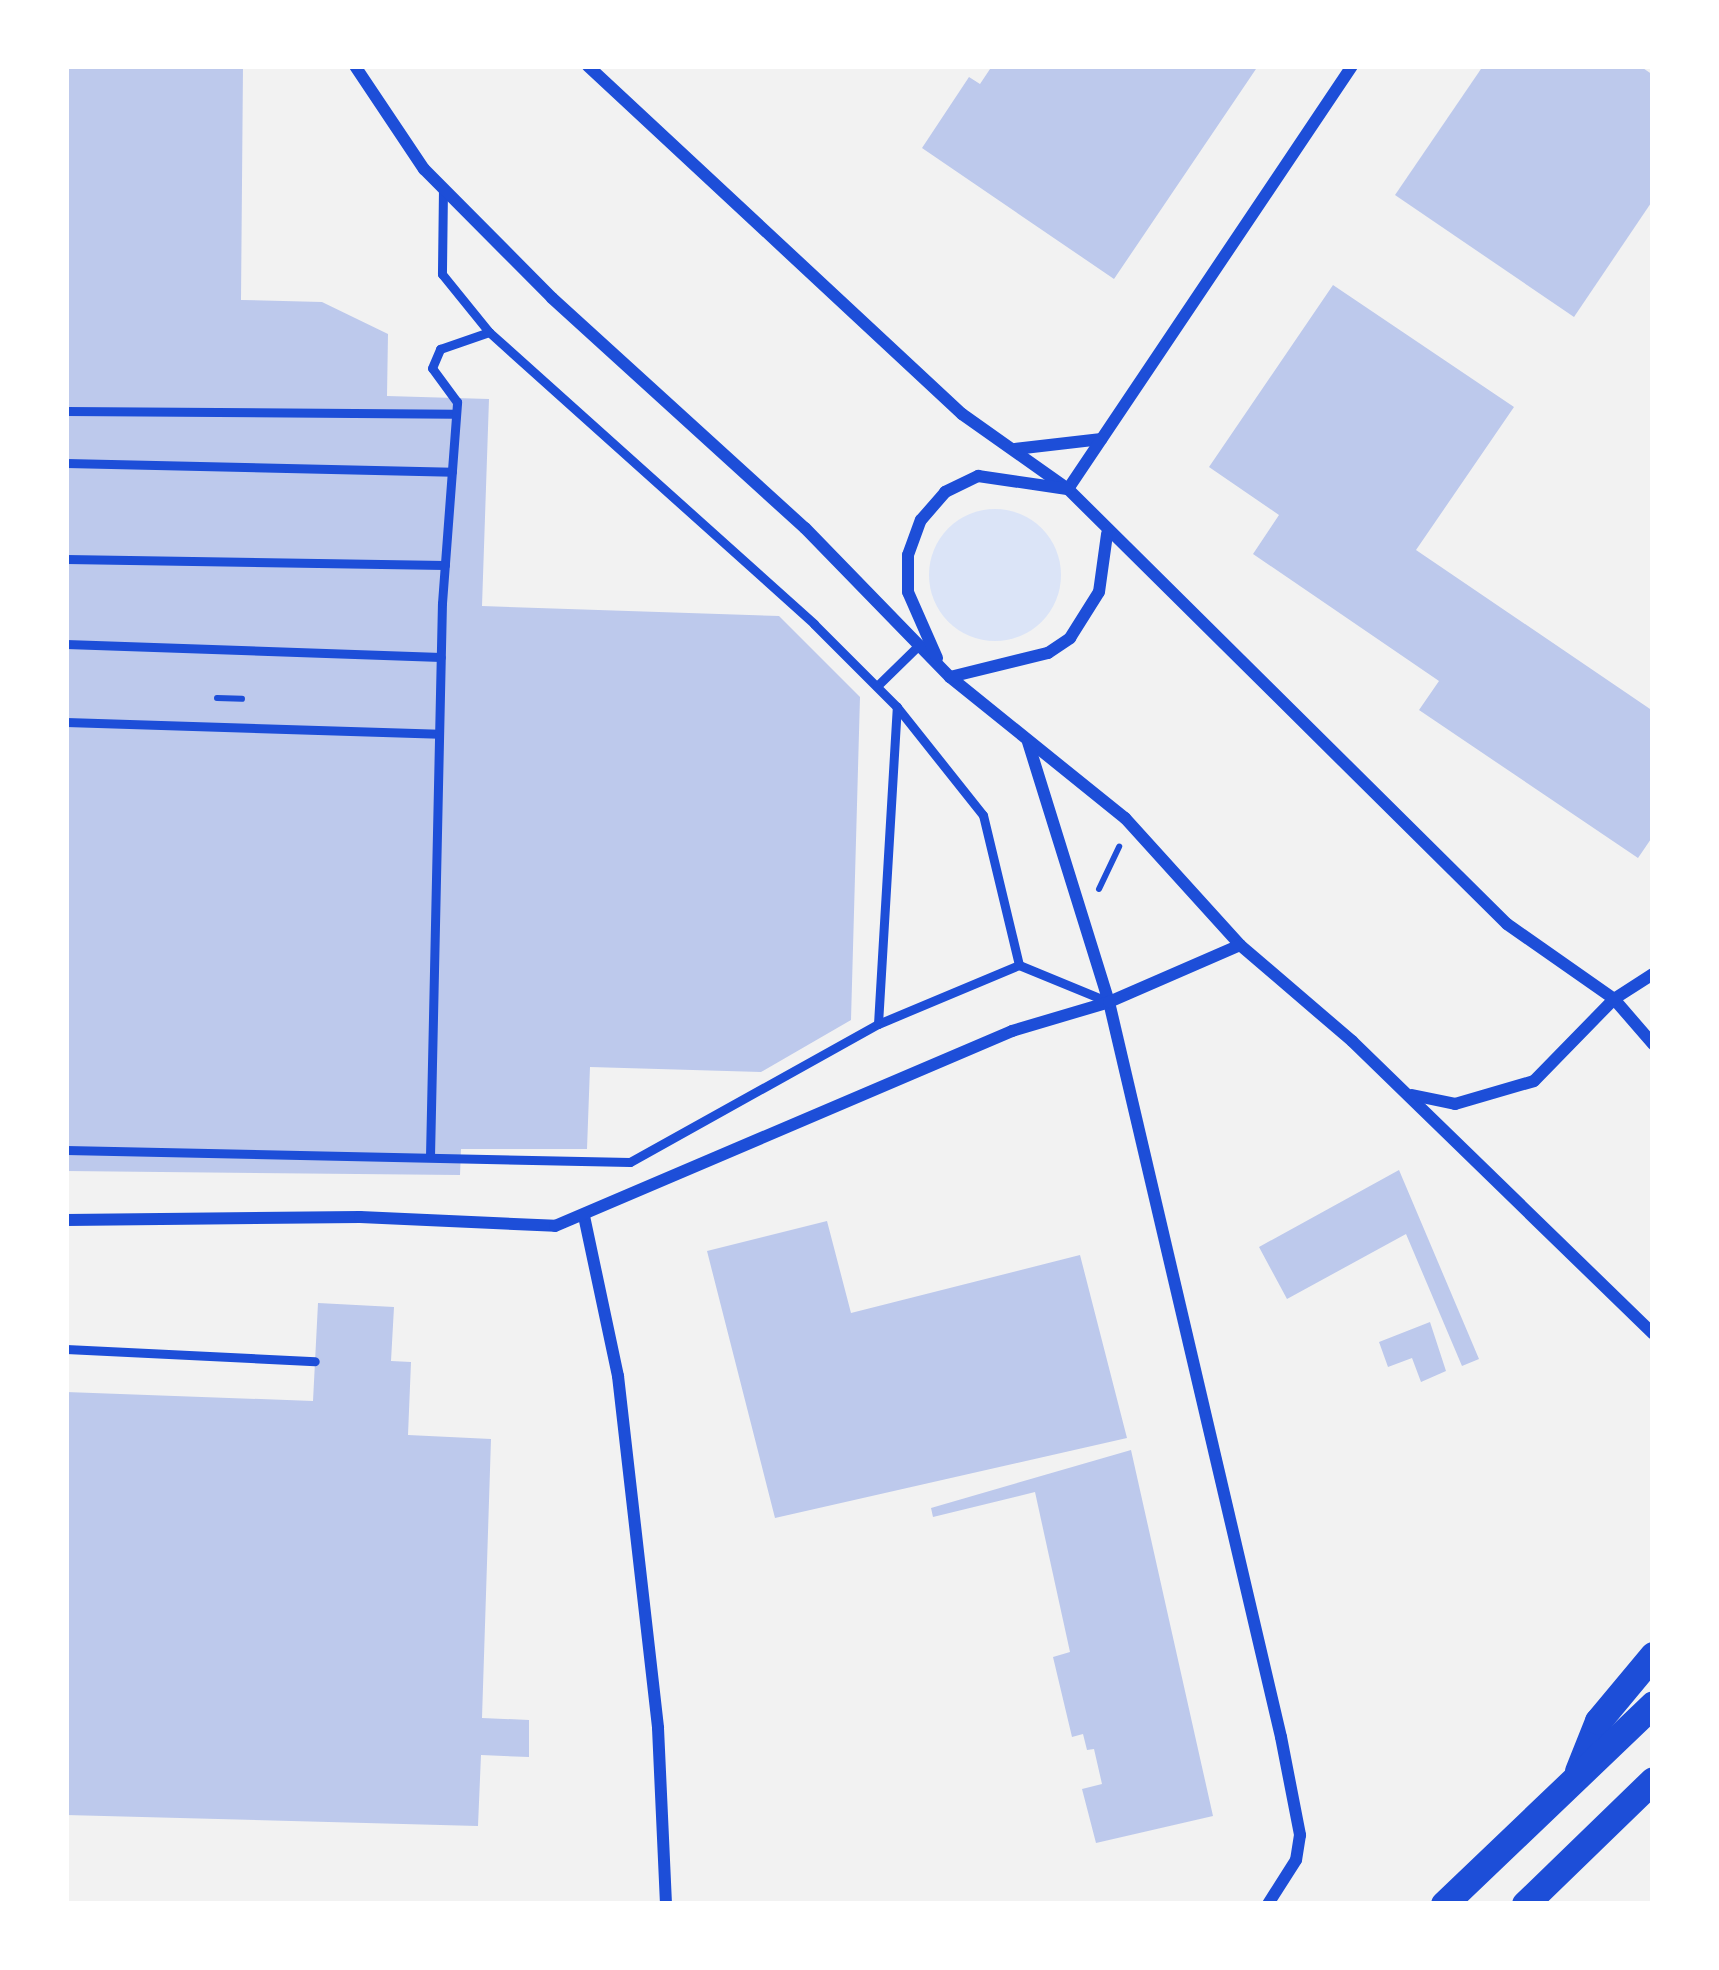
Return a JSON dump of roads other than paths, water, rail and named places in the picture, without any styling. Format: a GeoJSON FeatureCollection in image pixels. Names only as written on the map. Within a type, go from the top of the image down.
{"type":"FeatureCollection","features":[{"type":"Feature","properties":{"kind":"highway"},"geometry":{"type":"LineString","coordinates":[[1574,1783],[1598,1721],[1653,1655]]}},
{"type":"Feature","properties":{"kind":"highway"},"geometry":{"type":"LineString","coordinates":[[1444,1904],[1653,1704]]}},
{"type":"Feature","properties":{"kind":"highway"},"geometry":{"type":"LineString","coordinates":[[1525,1904],[1653,1780]]}},
{"type":"Feature","properties":{"kind":"street"},"geometry":{"type":"LineString","coordinates":[[355,66],[443,188],[950,677],[1125,818],[1129,830],[1240,945],[1408,1094],[1653,1334]]}},
{"type":"Feature","properties":{"kind":"street"},"geometry":{"type":"LineString","coordinates":[[589,66],[962,414],[1068,489],[1107,534],[1507,924],[1614,999],[1653,1044]]}},
{"type":"Feature","properties":{"kind":"street"},"geometry":{"type":"LineString","coordinates":[[1068,489],[1352,66]]}},
{"type":"Feature","properties":{"kind":"street"},"geometry":{"type":"LineString","coordinates":[[1015,449],[1101,439]]}},
{"type":"Feature","properties":{"kind":"street"},"geometry":{"type":"LineString","coordinates":[[939,662],[908,592],[908,555],[921,520],[945,492],[978,476],[1068,489]]}},
{"type":"Feature","properties":{"kind":"street"},"geometry":{"type":"LineString","coordinates":[[950,677],[1048,653],[1070,638],[1099,592],[1107,534]]}},
{"type":"Feature","properties":{"kind":"street"},"geometry":{"type":"LineString","coordinates":[[1028,742],[1062,873],[1109,1002],[1281,1737],[1300,1835],[1282,1886],[1268,1904]]}},
{"type":"Feature","properties":{"kind":"street"},"geometry":{"type":"LineString","coordinates":[[66,1220],[360,1216],[555,1226],[1012,1030],[1109,1002],[1240,945]]}},
{"type":"Feature","properties":{"kind":"street"},"geometry":{"type":"LineString","coordinates":[[1408,1094],[1455,1104],[1534,1081],[1614,999],[1653,974]]}},
{"type":"Feature","properties":{"kind":"street"},"geometry":{"type":"LineString","coordinates":[[584,1216],[618,1376],[658,1728],[666,1904]]}},
{"type":"Feature","properties":{"kind":"lane"},"geometry":{"type":"LineString","coordinates":[[443,188],[442,274],[489,332],[877,686],[992,834],[1019,965]]}},
{"type":"Feature","properties":{"kind":"lane"},"geometry":{"type":"LineString","coordinates":[[430,1156],[442,603],[457,402],[432,368],[440,349],[489,332]]}},
{"type":"Feature","properties":{"kind":"lane"},"geometry":{"type":"LineString","coordinates":[[66,411],[455,414]]}},
{"type":"Feature","properties":{"kind":"lane"},"geometry":{"type":"LineString","coordinates":[[66,463],[452,472]]}},
{"type":"Feature","properties":{"kind":"lane"},"geometry":{"type":"LineString","coordinates":[[66,559],[445,565]]}},
{"type":"Feature","properties":{"kind":"lane"},"geometry":{"type":"LineString","coordinates":[[66,644],[441,658]]}},
{"type":"Feature","properties":{"kind":"lane"},"geometry":{"type":"LineString","coordinates":[[877,686],[920,644]]}},
{"type":"Feature","properties":{"kind":"lane"},"geometry":{"type":"LineString","coordinates":[[878,1024],[897,706]]}},
{"type":"Feature","properties":{"kind":"lane"},"geometry":{"type":"LineString","coordinates":[[66,722],[439,734]]}},
{"type":"Feature","properties":{"kind":"lane"},"geometry":{"type":"LineString","coordinates":[[66,1150],[630,1162],[878,1024],[1019,965],[1109,1002]]}},
{"type":"Feature","properties":{"kind":"lane"},"geometry":{"type":"LineString","coordinates":[[66,1348],[315,1360]]}}]}
